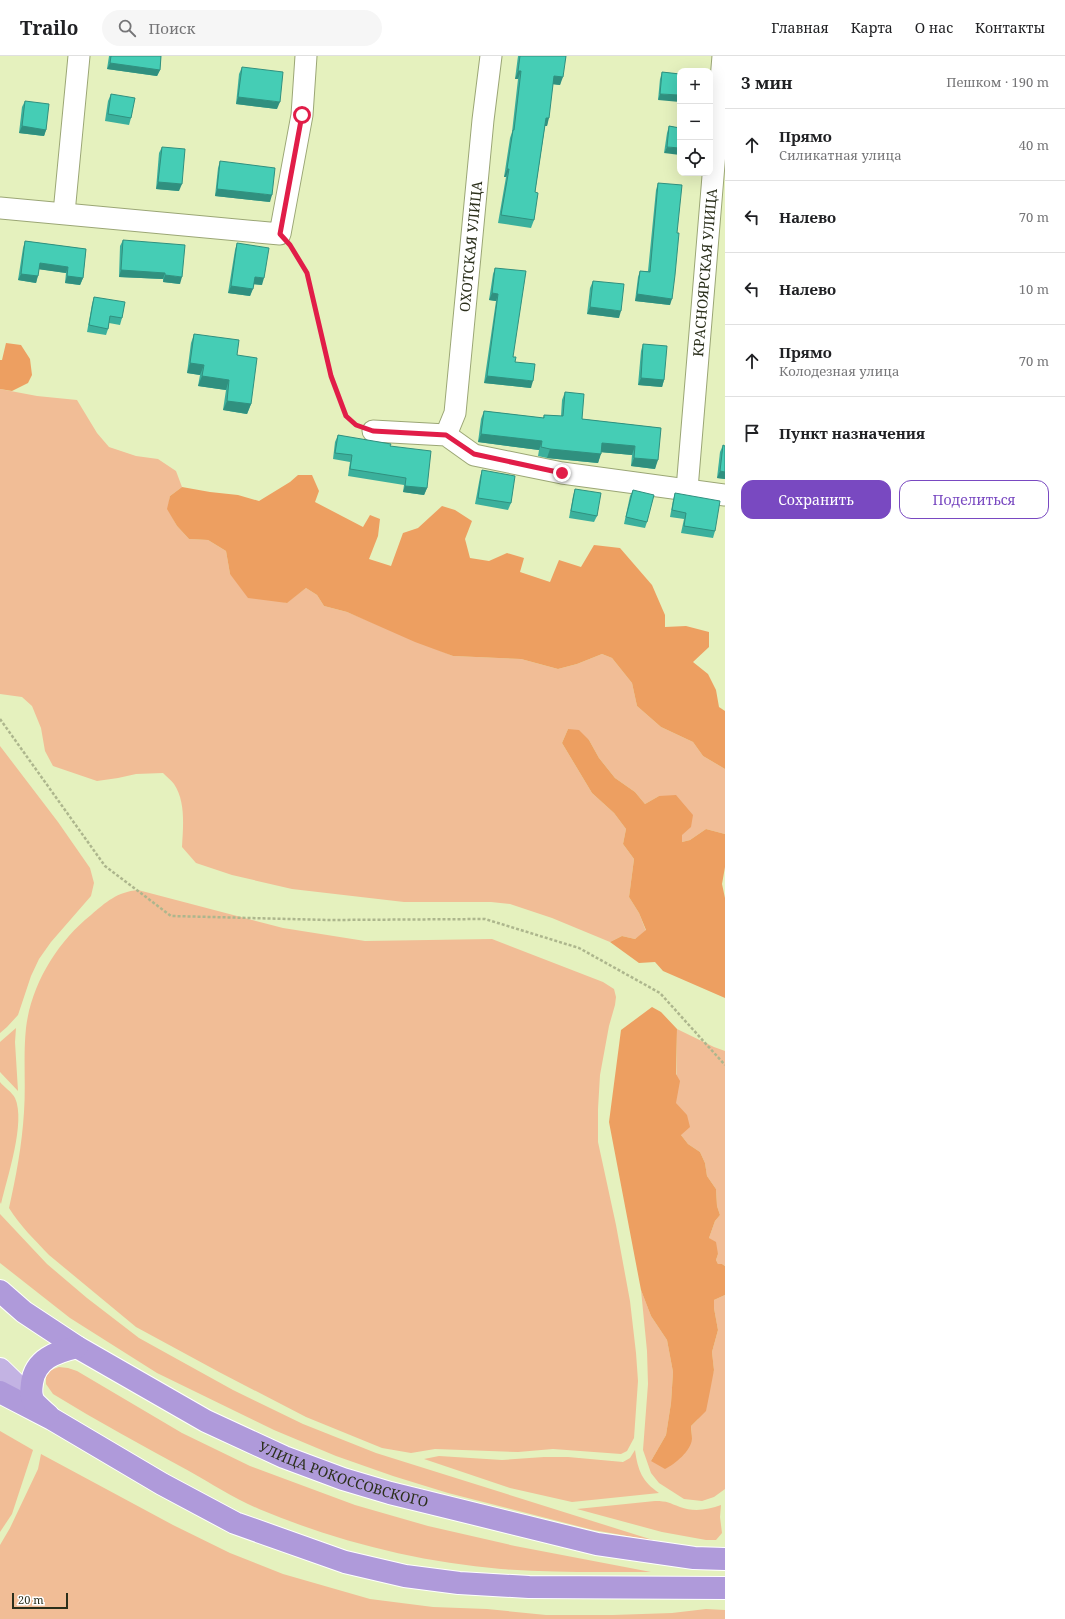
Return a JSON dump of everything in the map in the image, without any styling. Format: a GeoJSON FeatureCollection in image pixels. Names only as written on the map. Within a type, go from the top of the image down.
{"type":"FeatureCollection","features":[{"type":"Feature","properties":{"kind":"highway","name":"УЛИЦА РОКОССОВСКОГО"},"geometry":{"type":"LineString","coordinates":[[0,1292],[24,1312],[77,1347],[206,1421],[284,1457],[390,1493],[597,1544],[694,1558],[725,1559]]}},
{"type":"Feature","properties":{"kind":"highway"},"geometry":{"type":"LineString","coordinates":[[52,1419],[33,1400],[31,1390],[36,1369],[46,1358],[57,1352],[77,1347]]}},
{"type":"Feature","properties":{"kind":"highway"},"geometry":{"type":"LineString","coordinates":[[0,1392],[52,1419],[162,1484],[235,1523],[345,1562],[405,1576],[459,1583],[529,1587],[725,1588]]}},
{"type":"Feature","properties":{"kind":"main road"},"geometry":{"type":"LineString","coordinates":[[0,1369],[33,1400]]}},
{"type":"Feature","properties":{"kind":"street"},"geometry":{"type":"LineString","coordinates":[[64,213],[79,56]]}},
{"type":"Feature","properties":{"kind":"street"},"geometry":{"type":"LineString","coordinates":[[0,208],[280,234],[302,115],[306,56]]}},
{"type":"Feature","properties":{"kind":"street","name":"ОХОТСКАЯ УЛИЦА"},"geometry":{"type":"LineString","coordinates":[[446,435],[455,413],[483,120],[491,56]]}},
{"type":"Feature","properties":{"kind":"street","name":"КРАСНОЯРСКАЯ УЛИЦА"},"geometry":{"type":"LineString","coordinates":[[686,489],[723,56]]}},
{"type":"Feature","properties":{"kind":"street"},"geometry":{"type":"LineString","coordinates":[[373,431],[446,435],[474,454],[562,473],[725,495]]}},
{"type":"Feature","properties":{"kind":"path"},"geometry":{"type":"LineString","coordinates":[[280,234],[290,245],[307,273],[331,376],[346,416],[356,425],[373,431]]}},
{"type":"Feature","properties":{"kind":"path"},"geometry":{"type":"LineString","coordinates":[[0,719],[105,866],[171,916],[330,920],[485,919],[579,948],[660,993],[725,1065]]}},
{"type":"Feature","properties":{"kind":"shaded area"},"geometry":{"type":"Polygon","coordinates":[[[6,343],[21,345],[30,359],[32,375],[28,383],[12,391],[0,389],[0,360],[2,360],[6,343]]]}},
{"type":"Feature","properties":{"kind":"shaded area"},"geometry":{"type":"Polygon","coordinates":[[[0,389],[37,396],[77,400],[97,433],[109,447],[136,456],[158,459],[176,471],[182,487],[170,496],[168,509],[177,526],[189,539],[208,540],[226,551],[230,574],[286,603],[306,588],[317,595],[324,606],[347,612],[453,656],[521,659],[558,669],[577,664],[602,654],[612,658],[632,683],[637,706],[661,727],[693,742],[703,756],[725,769],[725,834],[706,829],[690,840],[682,842],[682,835],[659,796],[645,804],[635,792],[615,778],[599,758],[589,740],[568,729],[562,743],[592,793],[614,813],[626,829],[623,844],[634,859],[629,897],[639,913],[646,931],[635,939],[622,936],[610,942],[552,918],[510,904],[491,902],[404,902],[292,889],[232,875],[196,863],[182,847],[183,815],[178,791],[173,783],[163,773],[136,774],[97,781],[53,766],[45,751],[41,728],[32,706],[22,697],[0,694],[0,389]]]}},
{"type":"Feature","properties":{"kind":"shaded area"},"geometry":{"type":"Polygon","coordinates":[[[298,475],[312,475],[319,491],[315,502],[363,527],[370,515],[380,519],[378,536],[369,559],[391,566],[403,533],[418,528],[442,506],[455,510],[472,521],[465,539],[470,558],[489,561],[507,553],[524,558],[520,572],[550,582],[559,560],[581,567],[594,545],[620,548],[652,585],[665,615],[665,627],[686,626],[709,632],[709,647],[693,662],[708,674],[716,690],[719,707],[725,711],[725,769],[703,756],[693,742],[661,727],[637,706],[632,683],[612,658],[602,654],[577,664],[558,669],[521,659],[453,656],[415,642],[347,612],[324,606],[317,595],[306,588],[287,603],[248,598],[230,574],[226,551],[208,540],[189,539],[177,526],[167,509],[170,496],[182,487],[238,495],[259,501],[290,482],[298,475]]]}},
{"type":"Feature","properties":{"kind":"shaded area"},"geometry":{"type":"Polygon","coordinates":[[[568,729],[579,730],[589,740],[599,758],[615,778],[635,792],[645,804],[659,796],[676,795],[693,815],[691,827],[682,835],[682,842],[690,840],[706,829],[725,834],[725,867],[722,884],[725,898],[725,998],[663,971],[655,962],[639,963],[610,942],[622,936],[635,939],[646,930],[639,913],[629,897],[634,859],[623,844],[626,829],[614,813],[592,793],[562,743],[568,729]]]}},
{"type":"Feature","properties":{"kind":"shaded area"},"geometry":{"type":"Polygon","coordinates":[[[0,746],[58,822],[90,868],[94,883],[91,896],[51,942],[39,959],[31,976],[18,1015],[0,1033],[0,746]]]}},
{"type":"Feature","properties":{"kind":"shaded area"},"geometry":{"type":"Polygon","coordinates":[[[138,890],[283,928],[365,941],[492,939],[603,982],[614,989],[616,997],[615,1005],[609,1026],[600,1075],[598,1142],[616,1225],[630,1301],[636,1353],[638,1381],[634,1438],[627,1451],[621,1454],[553,1449],[518,1452],[435,1449],[411,1453],[382,1448],[306,1417],[136,1327],[49,1255],[23,1227],[9,1208],[22,1137],[25,1102],[26,1028],[33,996],[48,966],[67,938],[112,898],[124,893],[138,890]]]}},
{"type":"Feature","properties":{"kind":"shaded area"},"geometry":{"type":"Polygon","coordinates":[[[652,1007],[661,1012],[677,1029],[676,1074],[680,1081],[676,1103],[687,1115],[690,1127],[681,1135],[688,1144],[700,1152],[705,1163],[707,1176],[716,1189],[717,1206],[720,1215],[715,1221],[709,1238],[716,1242],[718,1254],[716,1260],[718,1264],[725,1266],[725,1295],[714,1300],[718,1330],[712,1352],[714,1370],[706,1411],[691,1426],[692,1439],[689,1448],[678,1460],[665,1469],[651,1461],[666,1435],[671,1403],[673,1372],[667,1340],[651,1316],[641,1290],[609,1122],[621,1030],[652,1007]]]}},
{"type":"Feature","properties":{"kind":"shaded area"},"geometry":{"type":"Polygon","coordinates":[[[16,1028],[15,1042],[18,1091],[0,1072],[0,1042],[16,1028]]]}},
{"type":"Feature","properties":{"kind":"shaded area"},"geometry":{"type":"Polygon","coordinates":[[[677,1029],[725,1051],[725,1266],[718,1264],[716,1260],[718,1254],[709,1238],[715,1221],[720,1215],[717,1206],[716,1189],[707,1176],[705,1163],[700,1152],[688,1144],[681,1135],[676,1103],[677,1029]]]}},
{"type":"Feature","properties":{"kind":"shaded area"},"geometry":{"type":"Polygon","coordinates":[[[0,1082],[15,1098],[18,1108],[17,1135],[1,1204],[0,1202],[0,1082]]]}},
{"type":"Feature","properties":{"kind":"shaded area"},"geometry":{"type":"Polygon","coordinates":[[[0,1214],[47,1264],[87,1298],[139,1338],[233,1390],[303,1424],[376,1453],[656,1541],[593,1530],[448,1493],[393,1476],[336,1456],[274,1430],[157,1373],[70,1318],[0,1263],[0,1214]]]}},
{"type":"Feature","properties":{"kind":"shaded area"},"geometry":{"type":"Polygon","coordinates":[[[641,1290],[651,1316],[667,1340],[673,1372],[671,1403],[666,1435],[651,1461],[692,1440],[691,1426],[698,1419],[714,1370],[712,1352],[718,1330],[714,1300],[725,1295],[725,1489],[714,1497],[702,1501],[684,1499],[659,1483],[651,1473],[643,1450],[648,1384],[647,1351],[641,1290]]]}},
{"type":"Feature","properties":{"kind":"shaded area"},"geometry":{"type":"Polygon","coordinates":[[[59,1367],[77,1371],[182,1433],[250,1466],[355,1505],[428,1526],[515,1546],[651,1572],[538,1571],[470,1566],[408,1555],[317,1531],[241,1501],[103,1424],[53,1394],[46,1384],[46,1376],[51,1370],[59,1367]]]}},
{"type":"Feature","properties":{"kind":"shaded area"},"geometry":{"type":"Polygon","coordinates":[[[0,1431],[33,1450],[12,1514],[0,1532],[0,1431]]]}},
{"type":"Feature","properties":{"kind":"shaded area"},"geometry":{"type":"Polygon","coordinates":[[[635,1450],[639,1470],[648,1484],[659,1493],[572,1502],[510,1488],[424,1459],[439,1456],[502,1460],[568,1457],[623,1462],[630,1458],[635,1450]]]}},
{"type":"Feature","properties":{"kind":"shaded area"},"geometry":{"type":"Polygon","coordinates":[[[41,1454],[173,1525],[230,1553],[283,1574],[370,1599],[433,1607],[487,1609],[546,1615],[613,1615],[672,1613],[706,1609],[725,1610],[725,1619],[0,1619],[0,1545],[10,1528],[38,1469],[41,1454]]]}},
{"type":"Feature","properties":{"kind":"shaded area"},"geometry":{"type":"Polygon","coordinates":[[[655,1501],[666,1502],[685,1509],[695,1510],[721,1505],[720,1517],[722,1533],[716,1540],[706,1540],[662,1532],[577,1509],[655,1501]]]}},
{"type":"Feature","properties":{"kind":"building"},"geometry":{"type":"Polygon","coordinates":[[[111,56],[161,56],[160,70],[110,63],[111,56]]]}},
{"type":"Feature","properties":{"kind":"building"},"geometry":{"type":"Polygon","coordinates":[[[520,56],[566,56],[563,77],[554,76],[549,118],[546,118],[535,192],[538,193],[534,220],[501,215],[514,130],[521,71],[518,71],[520,56]]]}},
{"type":"Feature","properties":{"kind":"building"},"geometry":{"type":"Polygon","coordinates":[[[242,67],[283,72],[280,102],[238,97],[242,67]]]}},
{"type":"Feature","properties":{"kind":"building"},"geometry":{"type":"Polygon","coordinates":[[[662,72],[677,74],[677,95],[660,94],[662,72]]]}},
{"type":"Feature","properties":{"kind":"building"},"geometry":{"type":"Polygon","coordinates":[[[111,94],[135,98],[131,118],[108,114],[111,94]]]}},
{"type":"Feature","properties":{"kind":"building"},"geometry":{"type":"Polygon","coordinates":[[[25,101],[49,104],[46,130],[22,126],[25,101]]]}},
{"type":"Feature","properties":{"kind":"building"},"geometry":{"type":"Polygon","coordinates":[[[669,126],[677,127],[677,148],[667,147],[669,126]]]}},
{"type":"Feature","properties":{"kind":"building"},"geometry":{"type":"Polygon","coordinates":[[[162,147],[185,149],[182,184],[158,182],[162,147]]]}},
{"type":"Feature","properties":{"kind":"building"},"geometry":{"type":"Polygon","coordinates":[[[220,161],[275,168],[272,195],[217,189],[220,161]]]}},
{"type":"Feature","properties":{"kind":"building"},"geometry":{"type":"Polygon","coordinates":[[[658,183],[682,185],[677,233],[679,233],[672,299],[637,294],[640,271],[650,272],[658,183]]]}},
{"type":"Feature","properties":{"kind":"building"},"geometry":{"type":"Polygon","coordinates":[[[123,240],[185,245],[182,277],[165,275],[165,273],[121,270],[123,240]]]}},
{"type":"Feature","properties":{"kind":"building"},"geometry":{"type":"Polygon","coordinates":[[[25,241],[86,249],[83,278],[67,276],[68,267],[40,263],[38,276],[21,274],[25,241]]]}},
{"type":"Feature","properties":{"kind":"building"},"geometry":{"type":"Polygon","coordinates":[[[237,243],[269,248],[264,278],[255,277],[253,289],[231,286],[237,243]]]}},
{"type":"Feature","properties":{"kind":"building"},"geometry":{"type":"Polygon","coordinates":[[[495,268],[526,271],[513,357],[516,357],[515,362],[535,364],[533,381],[487,376],[498,294],[492,293],[495,268]]]}},
{"type":"Feature","properties":{"kind":"building"},"geometry":{"type":"Polygon","coordinates":[[[593,281],[624,284],[621,311],[590,307],[593,281]]]}},
{"type":"Feature","properties":{"kind":"building"},"geometry":{"type":"Polygon","coordinates":[[[94,297],[125,302],[122,318],[110,316],[108,329],[89,325],[94,297]]]}},
{"type":"Feature","properties":{"kind":"building"},"geometry":{"type":"Polygon","coordinates":[[[194,334],[239,340],[237,355],[257,358],[251,404],[227,401],[229,380],[202,376],[204,365],[190,363],[194,334]]]}},
{"type":"Feature","properties":{"kind":"building"},"geometry":{"type":"Polygon","coordinates":[[[643,344],[667,346],[664,380],[641,378],[643,344]]]}},
{"type":"Feature","properties":{"kind":"building"},"geometry":{"type":"Polygon","coordinates":[[[565,392],[584,394],[582,419],[661,428],[658,460],[634,458],[635,446],[602,443],[601,454],[550,449],[541,447],[542,441],[481,434],[484,411],[544,418],[544,415],[563,416],[565,392]]]}},
{"type":"Feature","properties":{"kind":"building"},"geometry":{"type":"Polygon","coordinates":[[[338,435],[391,444],[390,446],[431,451],[427,488],[405,486],[406,478],[350,469],[352,455],[335,453],[338,435]]]}},
{"type":"Feature","properties":{"kind":"building"},"geometry":{"type":"Polygon","coordinates":[[[723,445],[725,446],[725,472],[720,471],[723,445]]]}},
{"type":"Feature","properties":{"kind":"building"},"geometry":{"type":"Polygon","coordinates":[[[482,470],[515,476],[511,503],[478,498],[482,470]]]}},
{"type":"Feature","properties":{"kind":"building"},"geometry":{"type":"Polygon","coordinates":[[[575,489],[601,493],[597,516],[571,511],[575,489]]]}},
{"type":"Feature","properties":{"kind":"building"},"geometry":{"type":"Polygon","coordinates":[[[633,490],[654,495],[647,522],[626,517],[633,490]]]}},
{"type":"Feature","properties":{"kind":"building"},"geometry":{"type":"Polygon","coordinates":[[[675,493],[720,501],[715,531],[684,526],[686,513],[672,510],[675,493]]]}},
{"type":"Feature","properties":{"kind":"route"},"geometry":{"type":"LineString","coordinates":[[302,115],[280,234],[290,245],[307,273],[331,376],[346,416],[356,425],[373,431],[446,435],[474,454],[562,473]]}}]}
